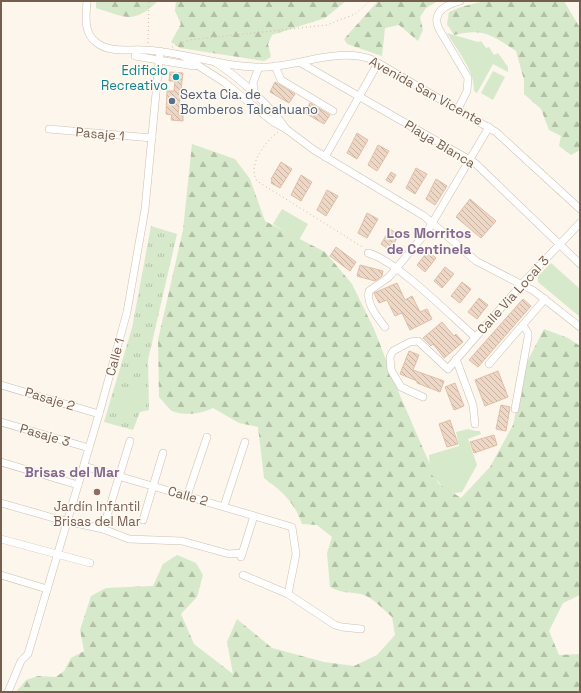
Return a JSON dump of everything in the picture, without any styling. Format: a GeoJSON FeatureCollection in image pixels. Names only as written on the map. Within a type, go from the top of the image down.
{"type":"FeatureCollection","features":[{"type":"Feature","properties":{"kind":"street","name":"Avenida San Vicente"},"geometry":{"type":"LineString","coordinates":[[87,1],[87,27],[96,42],[104,47],[114,49],[169,52],[259,67],[354,55],[367,58],[489,127],[504,138],[580,209]]}},
{"type":"Feature","properties":{"kind":"street"},"geometry":{"type":"LineString","coordinates":[[458,109],[467,91],[468,78],[439,29],[437,22],[438,14],[443,8],[460,1]]}},
{"type":"Feature","properties":{"kind":"street","name":"Calle 1"},"geometry":{"type":"LineString","coordinates":[[8,692],[22,661],[28,654],[99,414],[133,282],[145,209],[160,51]]}},
{"type":"Feature","properties":{"kind":"street"},"geometry":{"type":"LineString","coordinates":[[180,54],[233,89],[273,122],[286,129],[325,157],[419,213],[476,261],[522,284],[545,299],[580,326]]}},
{"type":"Feature","properties":{"kind":"street"},"geometry":{"type":"LineString","coordinates":[[135,56],[200,67]]}},
{"type":"Feature","properties":{"kind":"street"},"geometry":{"type":"LineString","coordinates":[[212,60],[232,74],[279,118],[286,129]]}},
{"type":"Feature","properties":{"kind":"street","name":"Playa Blanca"},"geometry":{"type":"LineString","coordinates":[[301,62],[359,97],[471,160],[580,264]]}},
{"type":"Feature","properties":{"kind":"street"},"geometry":{"type":"LineString","coordinates":[[325,157],[378,63]]}},
{"type":"Feature","properties":{"kind":"street"},"geometry":{"type":"LineString","coordinates":[[275,66],[281,80],[333,111]]}},
{"type":"Feature","properties":{"kind":"street"},"geometry":{"type":"LineString","coordinates":[[255,96],[253,82],[259,67]]}},
{"type":"Feature","properties":{"kind":"street"},"geometry":{"type":"LineString","coordinates":[[385,327],[372,307],[369,293],[371,289],[389,277],[433,224],[489,127]]}},
{"type":"Feature","properties":{"kind":"street","name":"Pasaje 1"},"geometry":{"type":"LineString","coordinates":[[49,129],[152,138]]}},
{"type":"Feature","properties":{"kind":"street","name":"Calle Via Local 3"},"geometry":{"type":"LineString","coordinates":[[423,397],[401,387],[395,380],[391,370],[390,357],[392,351],[410,342],[418,342],[448,369],[522,284],[580,223]]}},
{"type":"Feature","properties":{"kind":"street"},"geometry":{"type":"LineString","coordinates":[[368,253],[379,257],[396,268],[475,337]]}},
{"type":"Feature","properties":{"kind":"street"},"geometry":{"type":"LineString","coordinates":[[490,364],[545,299]]}},
{"type":"Feature","properties":{"kind":"street"},"geometry":{"type":"LineString","coordinates":[[515,409],[528,337],[528,332],[522,325]]}},
{"type":"Feature","properties":{"kind":"street"},"geometry":{"type":"LineString","coordinates":[[456,359],[473,405],[474,424]]}},
{"type":"Feature","properties":{"kind":"street","name":"Pasaje 2"},"geometry":{"type":"LineString","coordinates":[[1,385],[99,414]]}},
{"type":"Feature","properties":{"kind":"street","name":"Pasaje 3"},"geometry":{"type":"LineString","coordinates":[[1,422],[89,448]]}},
{"type":"Feature","properties":{"kind":"street"},"geometry":{"type":"LineString","coordinates":[[187,496],[207,437]]}},
{"type":"Feature","properties":{"kind":"street"},"geometry":{"type":"LineString","coordinates":[[103,529],[130,441]]}},
{"type":"Feature","properties":{"kind":"street"},"geometry":{"type":"LineString","coordinates":[[224,506],[245,442]]}},
{"type":"Feature","properties":{"kind":"street"},"geometry":{"type":"LineString","coordinates":[[143,520],[163,453]]}},
{"type":"Feature","properties":{"kind":"street"},"geometry":{"type":"LineString","coordinates":[[1,462],[78,485]]}},
{"type":"Feature","properties":{"kind":"street","name":"Calle 2"},"geometry":{"type":"LineString","coordinates":[[84,466],[292,527],[296,554],[288,594]]}},
{"type":"Feature","properties":{"kind":"street"},"geometry":{"type":"LineString","coordinates":[[1,502],[67,521],[103,529],[128,539],[182,541],[229,554],[242,555],[254,516]]}},
{"type":"Feature","properties":{"kind":"street"},"geometry":{"type":"LineString","coordinates":[[1,539],[90,563]]}},
{"type":"Feature","properties":{"kind":"street"},"geometry":{"type":"LineString","coordinates":[[1,575],[47,589]]}},
{"type":"Feature","properties":{"kind":"street"},"geometry":{"type":"LineString","coordinates":[[243,575],[288,594],[335,625],[361,629]]}},
{"type":"Feature","properties":{"kind":"path"},"geometry":{"type":"LineString","coordinates":[[146,50],[149,31],[150,1]]}},
{"type":"Feature","properties":{"kind":"path"},"geometry":{"type":"LineString","coordinates":[[169,52],[173,46],[189,40],[327,26],[355,14],[370,1]]}},
{"type":"Feature","properties":{"kind":"path"},"geometry":{"type":"LineString","coordinates":[[286,129],[271,138],[255,161],[253,169],[257,181],[362,247],[368,253]]}},
{"type":"Feature","properties":{"kind":"green space"},"geometry":{"type":"Polygon","coordinates":[[[96,1],[158,1],[142,13],[129,17],[96,8],[96,1]]]}},
{"type":"Feature","properties":{"kind":"green space"},"geometry":{"type":"Polygon","coordinates":[[[176,1],[346,1],[325,18],[272,35],[268,44],[271,57],[264,61],[180,48],[171,42],[181,24],[175,11],[176,1]]]}},
{"type":"Feature","properties":{"kind":"green space"},"geometry":{"type":"Polygon","coordinates":[[[378,1],[438,1],[426,8],[420,17],[423,30],[418,41],[399,25],[385,28],[382,56],[347,44],[344,39],[378,1]]]}},
{"type":"Feature","properties":{"kind":"green space"},"geometry":{"type":"Polygon","coordinates":[[[484,1],[564,1],[580,28],[580,150],[571,155],[559,146],[561,136],[549,130],[541,109],[524,94],[524,80],[516,51],[487,34],[473,32],[454,35],[447,24],[449,12],[484,1]]]}},
{"type":"Feature","properties":{"kind":"green space"},"geometry":{"type":"Polygon","coordinates":[[[447,33],[478,42],[481,41],[486,48],[489,47],[494,55],[498,53],[508,67],[508,72],[493,64],[477,93],[474,91],[474,83],[469,68],[447,33]]]}},
{"type":"Feature","properties":{"kind":"green space"},"geometry":{"type":"Polygon","coordinates":[[[493,71],[505,77],[493,100],[481,93],[493,71]]]}},
{"type":"Feature","properties":{"kind":"green space"},"geometry":{"type":"Polygon","coordinates":[[[192,144],[235,159],[250,179],[265,221],[325,252],[352,284],[374,329],[401,398],[438,483],[461,498],[490,467],[513,425],[525,366],[544,329],[568,338],[580,346],[580,595],[563,603],[549,631],[559,655],[580,654],[580,692],[16,692],[26,680],[38,676],[56,677],[64,671],[71,658],[84,651],[80,630],[91,596],[106,588],[153,586],[163,564],[177,555],[196,563],[203,575],[197,597],[181,614],[194,644],[233,674],[227,642],[237,619],[272,648],[324,662],[354,666],[377,655],[395,635],[392,617],[371,599],[364,595],[344,592],[330,587],[327,553],[332,537],[317,525],[302,524],[299,516],[287,498],[264,478],[258,427],[239,423],[213,408],[193,414],[177,413],[170,410],[159,397],[158,340],[183,230],[192,144]]]}},
{"type":"Feature","properties":{"kind":"green space"},"geometry":{"type":"Polygon","coordinates":[[[282,209],[308,224],[299,240],[273,224],[282,209]]]}},
{"type":"Feature","properties":{"kind":"green space"},"geometry":{"type":"Polygon","coordinates":[[[151,226],[177,234],[148,360],[149,410],[140,412],[133,430],[104,422],[132,328],[151,226]]]}},
{"type":"Feature","properties":{"kind":"green space"},"geometry":{"type":"Polygon","coordinates":[[[551,263],[580,289],[580,317],[538,282],[538,276],[551,263]]]}},
{"type":"Feature","properties":{"kind":"green space"},"geometry":{"type":"Polygon","coordinates":[[[145,389],[146,408],[115,410],[114,391],[145,389]]]}},
{"type":"Feature","properties":{"kind":"green space"},"geometry":{"type":"Polygon","coordinates":[[[468,429],[480,431],[481,434],[468,439],[477,465],[462,492],[450,494],[430,473],[429,455],[459,446],[456,432],[468,429]]]}},
{"type":"Feature","properties":{"kind":"building"},"geometry":{"type":"Polygon","coordinates":[[[170,72],[183,73],[178,115],[183,115],[183,121],[171,120],[172,115],[166,114],[167,91],[174,91],[175,81],[169,81],[170,72]]]}},
{"type":"Feature","properties":{"kind":"building"},"geometry":{"type":"Polygon","coordinates":[[[275,82],[295,94],[289,103],[270,92],[275,82]]]}},
{"type":"Feature","properties":{"kind":"building"},"geometry":{"type":"Polygon","coordinates":[[[310,103],[330,115],[324,124],[305,113],[310,103]]]}},
{"type":"Feature","properties":{"kind":"building"},"geometry":{"type":"Polygon","coordinates":[[[357,133],[368,140],[357,159],[347,153],[357,133]]]}},
{"type":"Feature","properties":{"kind":"building"},"geometry":{"type":"Polygon","coordinates":[[[378,145],[389,151],[377,171],[368,165],[378,145]]]}},
{"type":"Feature","properties":{"kind":"building"},"geometry":{"type":"Polygon","coordinates":[[[281,162],[292,169],[280,188],[271,183],[271,179],[281,162]]]}},
{"type":"Feature","properties":{"kind":"building"},"geometry":{"type":"Polygon","coordinates":[[[416,168],[427,174],[415,194],[406,188],[416,168]]]}},
{"type":"Feature","properties":{"kind":"building"},"geometry":{"type":"Polygon","coordinates":[[[391,172],[396,175],[391,183],[386,180],[391,172]]]}},
{"type":"Feature","properties":{"kind":"building"},"geometry":{"type":"Polygon","coordinates":[[[301,175],[312,182],[301,201],[291,195],[301,175]]]}},
{"type":"Feature","properties":{"kind":"building"},"geometry":{"type":"Polygon","coordinates":[[[436,179],[447,186],[435,205],[426,199],[436,179]]]}},
{"type":"Feature","properties":{"kind":"building"},"geometry":{"type":"Polygon","coordinates":[[[327,190],[338,196],[326,216],[317,210],[327,190]]]}},
{"type":"Feature","properties":{"kind":"building"},"geometry":{"type":"Polygon","coordinates":[[[470,199],[496,221],[481,238],[456,217],[470,199]]]}},
{"type":"Feature","properties":{"kind":"building"},"geometry":{"type":"Polygon","coordinates":[[[367,213],[378,219],[367,238],[358,233],[367,213]]]}},
{"type":"Feature","properties":{"kind":"building"},"geometry":{"type":"Polygon","coordinates":[[[390,229],[399,235],[390,250],[381,244],[390,229]]]}},
{"type":"Feature","properties":{"kind":"building"},"geometry":{"type":"Polygon","coordinates":[[[336,247],[356,262],[350,271],[330,256],[336,247]]]}},
{"type":"Feature","properties":{"kind":"building"},"geometry":{"type":"Polygon","coordinates":[[[428,251],[436,258],[425,272],[417,265],[428,251]]]}},
{"type":"Feature","properties":{"kind":"building"},"geometry":{"type":"Polygon","coordinates":[[[360,265],[383,271],[382,276],[375,281],[357,276],[360,265]]]}},
{"type":"Feature","properties":{"kind":"building"},"geometry":{"type":"Polygon","coordinates":[[[445,267],[454,274],[442,288],[434,281],[445,267]]]}},
{"type":"Feature","properties":{"kind":"building"},"geometry":{"type":"Polygon","coordinates":[[[462,282],[471,289],[460,303],[451,296],[462,282]]]}},
{"type":"Feature","properties":{"kind":"building"},"geometry":{"type":"Polygon","coordinates":[[[397,283],[405,300],[412,296],[420,312],[427,309],[432,319],[410,330],[402,313],[395,316],[387,300],[379,303],[374,293],[397,283]]]}},
{"type":"Feature","properties":{"kind":"building"},"geometry":{"type":"Polygon","coordinates":[[[479,298],[488,305],[477,319],[468,312],[479,298]]]}},
{"type":"Feature","properties":{"kind":"building"},"geometry":{"type":"Polygon","coordinates":[[[523,299],[531,306],[478,367],[469,360],[523,299]]]}},
{"type":"Feature","properties":{"kind":"building"},"geometry":{"type":"Polygon","coordinates":[[[442,322],[454,336],[456,334],[463,342],[444,358],[433,344],[431,346],[423,338],[442,322]]]}},
{"type":"Feature","properties":{"kind":"building"},"geometry":{"type":"Polygon","coordinates":[[[409,351],[419,355],[413,370],[444,381],[440,392],[417,383],[417,381],[400,374],[409,351]]]}},
{"type":"Feature","properties":{"kind":"building"},"geometry":{"type":"Polygon","coordinates":[[[498,371],[508,397],[485,406],[475,380],[498,371]]]}},
{"type":"Feature","properties":{"kind":"building"},"geometry":{"type":"Polygon","coordinates":[[[455,383],[464,406],[454,410],[445,387],[455,383]]]}},
{"type":"Feature","properties":{"kind":"building"},"geometry":{"type":"Polygon","coordinates":[[[501,405],[510,407],[506,431],[496,429],[501,405]]]}},
{"type":"Feature","properties":{"kind":"building"},"geometry":{"type":"Polygon","coordinates":[[[450,420],[458,444],[447,447],[439,424],[450,420]]]}},
{"type":"Feature","properties":{"kind":"building"},"geometry":{"type":"Polygon","coordinates":[[[494,435],[497,445],[474,453],[470,442],[494,435]]]}},
{"type":"Feature","properties":{"kind":"place","name":"Edificio Recreativo"},"geometry":{"type":"Point","coordinates":[176,77]}},
{"type":"Feature","properties":{"kind":"place","name":"Sexta Cia. de Bomberos Talcahuano"},"geometry":{"type":"Point","coordinates":[172,101]}},
{"type":"Feature","properties":{"kind":"place","name":"Jardín Infantil Brisas del Mar"},"geometry":{"type":"Point","coordinates":[97,492]}},
{"type":"Feature","properties":{"kind":"district","name":"Los Morritos de Centinela"},"geometry":{"type":"Point","coordinates":[429,242]}},
{"type":"Feature","properties":{"kind":"district","name":"Brisas del Mar"},"geometry":{"type":"Point","coordinates":[72,472]}}]}
